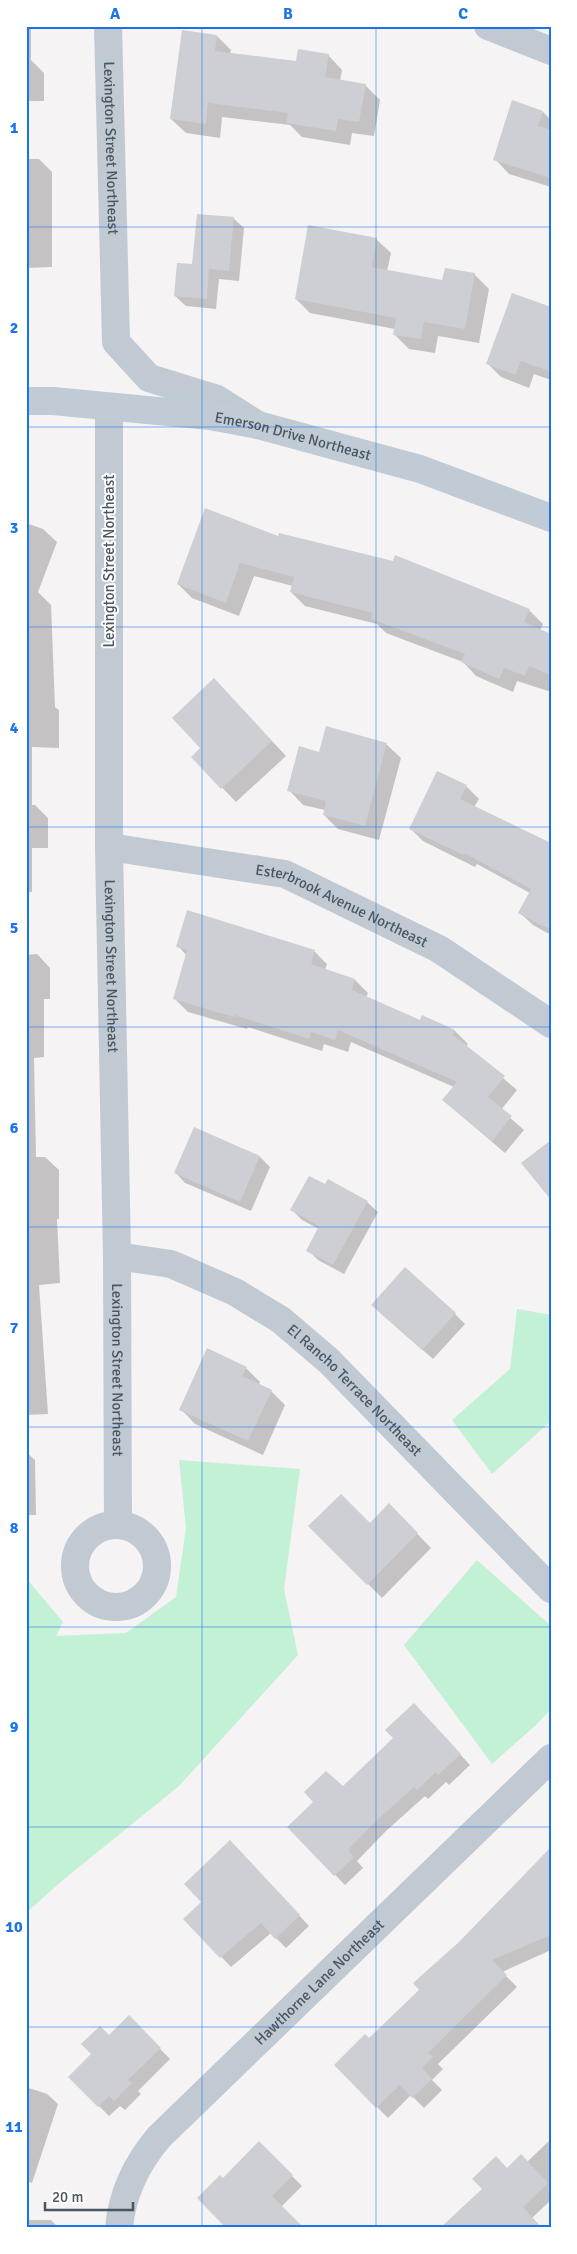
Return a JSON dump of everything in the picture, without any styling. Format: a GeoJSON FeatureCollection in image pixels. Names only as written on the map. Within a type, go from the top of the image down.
{"type":"FeatureCollection","features":[{"type":"Feature","properties":{"kind":"street","name":"Lexington Street Northeast"},"geometry":{"type":"LineString","coordinates":[[108,26],[116,342],[149,378],[217,399],[258,425]]}},
{"type":"Feature","properties":{"kind":"street"},"geometry":{"type":"LineString","coordinates":[[488,26],[551,52]]}},
{"type":"Feature","properties":{"kind":"street","name":"Emerson Drive Northeast"},"geometry":{"type":"LineString","coordinates":[[26,401],[52,401],[108,408],[210,416],[258,425],[420,469],[551,518]]}},
{"type":"Feature","properties":{"kind":"street","name":"Lexington Street Northeast"},"geometry":{"type":"LineString","coordinates":[[108,408],[109,847],[118,1256],[118,1524]]}},
{"type":"Feature","properties":{"kind":"street","name":"Esterbrook Avenue Northeast"},"geometry":{"type":"LineString","coordinates":[[109,847],[285,874],[440,949],[551,1024]]}},
{"type":"Feature","properties":{"kind":"street","name":"El Rancho Terrace Northeast"},"geometry":{"type":"LineString","coordinates":[[118,1256],[171,1264],[235,1292],[281,1320],[329,1361],[551,1589]]}},
{"type":"Feature","properties":{"kind":"street","name":"Hawthorne Lane Northeast"},"geometry":{"type":"LineString","coordinates":[[119,2227],[124,2196],[138,2165],[159,2137],[551,1758]]}},
{"type":"Feature","properties":{"kind":"green space"},"geometry":{"type":"Polygon","coordinates":[[[517,1309],[551,1315],[551,1421],[492,1474],[452,1420],[510,1369],[517,1309]]]}},
{"type":"Feature","properties":{"kind":"green space"},"geometry":{"type":"Polygon","coordinates":[[[179,1460],[300,1469],[284,1589],[298,1655],[179,1786],[63,1880],[26,1913],[26,1578],[63,1622],[56,1636],[126,1633],[176,1597],[186,1528],[179,1460]]]}},
{"type":"Feature","properties":{"kind":"green space"},"geometry":{"type":"Polygon","coordinates":[[[477,1560],[551,1626],[551,1709],[492,1764],[404,1645],[477,1560]]]}},
{"type":"Feature","properties":{"kind":"building"},"geometry":{"type":"Polygon","coordinates":[[[182,30],[217,35],[215,51],[296,61],[298,49],[329,54],[325,77],[366,84],[359,122],[338,119],[336,131],[286,123],[288,113],[208,103],[206,124],[170,119],[182,30]]]}},
{"type":"Feature","properties":{"kind":"building"},"geometry":{"type":"Polygon","coordinates":[[[512,100],[543,111],[538,126],[551,130],[551,178],[493,160],[512,100]]]}},
{"type":"Feature","properties":{"kind":"building"},"geometry":{"type":"Polygon","coordinates":[[[197,214],[234,217],[229,271],[209,269],[207,299],[174,296],[177,263],[192,264],[197,214]]]}},
{"type":"Feature","properties":{"kind":"building"},"geometry":{"type":"Polygon","coordinates":[[[308,225],[377,238],[372,267],[442,280],[445,268],[475,273],[465,329],[424,322],[421,339],[393,335],[396,318],[295,299],[308,225]]]}},
{"type":"Feature","properties":{"kind":"building"},"geometry":{"type":"Polygon","coordinates":[[[512,293],[551,307],[551,372],[521,361],[515,375],[486,364],[512,293]]]}},
{"type":"Feature","properties":{"kind":"building"},"geometry":{"type":"Polygon","coordinates":[[[205,508],[278,536],[279,533],[393,561],[395,555],[530,609],[524,622],[551,634],[551,675],[529,666],[525,676],[504,668],[499,679],[461,662],[465,654],[371,619],[373,613],[290,592],[294,577],[240,563],[226,603],[177,584],[205,508]]]}},
{"type":"Feature","properties":{"kind":"building"},"geometry":{"type":"Polygon","coordinates":[[[214,678],[272,741],[221,789],[191,757],[200,748],[172,718],[214,678]]]}},
{"type":"Feature","properties":{"kind":"building"},"geometry":{"type":"Polygon","coordinates":[[[326,726],[387,743],[365,826],[323,815],[326,801],[287,791],[299,746],[319,752],[326,726]]]}},
{"type":"Feature","properties":{"kind":"building"},"geometry":{"type":"Polygon","coordinates":[[[437,771],[467,785],[460,799],[551,843],[551,930],[518,913],[531,889],[464,853],[463,855],[409,829],[437,771]]]}},
{"type":"Feature","properties":{"kind":"building"},"geometry":{"type":"Polygon","coordinates":[[[187,910],[315,950],[311,964],[355,979],[352,990],[420,1020],[422,1015],[455,1030],[453,1035],[505,1076],[488,1097],[512,1116],[492,1141],[442,1100],[457,1082],[338,1030],[335,1040],[311,1032],[309,1039],[235,1015],[234,1017],[173,999],[187,950],[176,947],[187,910]]]}},
{"type":"Feature","properties":{"kind":"building"},"geometry":{"type":"Polygon","coordinates":[[[194,1127],[260,1156],[240,1202],[174,1173],[194,1127]]]}},
{"type":"Feature","properties":{"kind":"building"},"geometry":{"type":"Polygon","coordinates":[[[551,1140],[551,1200],[521,1163],[551,1140]]]}},
{"type":"Feature","properties":{"kind":"building"},"geometry":{"type":"Polygon","coordinates":[[[309,1176],[325,1184],[328,1179],[368,1201],[333,1265],[306,1251],[319,1226],[290,1210],[309,1176]]]}},
{"type":"Feature","properties":{"kind":"building"},"geometry":{"type":"Polygon","coordinates":[[[405,1267],[456,1313],[422,1350],[371,1305],[405,1267]]]}},
{"type":"Feature","properties":{"kind":"building"},"geometry":{"type":"Polygon","coordinates":[[[207,1348],[247,1367],[242,1376],[272,1390],[248,1441],[179,1410],[207,1348]]]}},
{"type":"Feature","properties":{"kind":"building"},"geometry":{"type":"Polygon","coordinates":[[[341,1494],[370,1523],[389,1503],[418,1533],[367,1585],[308,1526],[341,1494]]]}},
{"type":"Feature","properties":{"kind":"building"},"geometry":{"type":"Polygon","coordinates":[[[414,1703],[461,1754],[438,1775],[436,1772],[417,1790],[414,1787],[376,1821],[348,1850],[354,1857],[334,1876],[287,1827],[313,1802],[304,1792],[326,1771],[343,1786],[393,1738],[385,1730],[414,1703]]]}},
{"type":"Feature","properties":{"kind":"building"},"geometry":{"type":"Polygon","coordinates":[[[230,1840],[300,1915],[275,1939],[261,1923],[220,1958],[183,1919],[201,1902],[184,1884],[230,1840]]]}},
{"type":"Feature","properties":{"kind":"building"},"geometry":{"type":"Polygon","coordinates":[[[551,1847],[551,1935],[492,1960],[507,1975],[428,2053],[433,2057],[422,2068],[432,2079],[412,2098],[400,2085],[376,2108],[334,2065],[365,2034],[369,2038],[419,1990],[413,1983],[459,1942],[551,1847]]]}},
{"type":"Feature","properties":{"kind":"building"},"geometry":{"type":"Polygon","coordinates":[[[129,2015],[161,2048],[128,2080],[132,2083],[114,2101],[109,2096],[98,2107],[68,2077],[91,2054],[81,2044],[100,2026],[109,2035],[129,2015]]]}},
{"type":"Feature","properties":{"kind":"building"},"geometry":{"type":"Polygon","coordinates":[[[259,2141],[293,2175],[272,2196],[304,2228],[226,2228],[197,2198],[220,2175],[223,2178],[259,2141]]]}},
{"type":"Feature","properties":{"kind":"building"},"geometry":{"type":"Polygon","coordinates":[[[521,2154],[548,2183],[523,2207],[542,2228],[440,2228],[482,2189],[472,2179],[496,2156],[507,2168],[521,2154]]]}}]}
